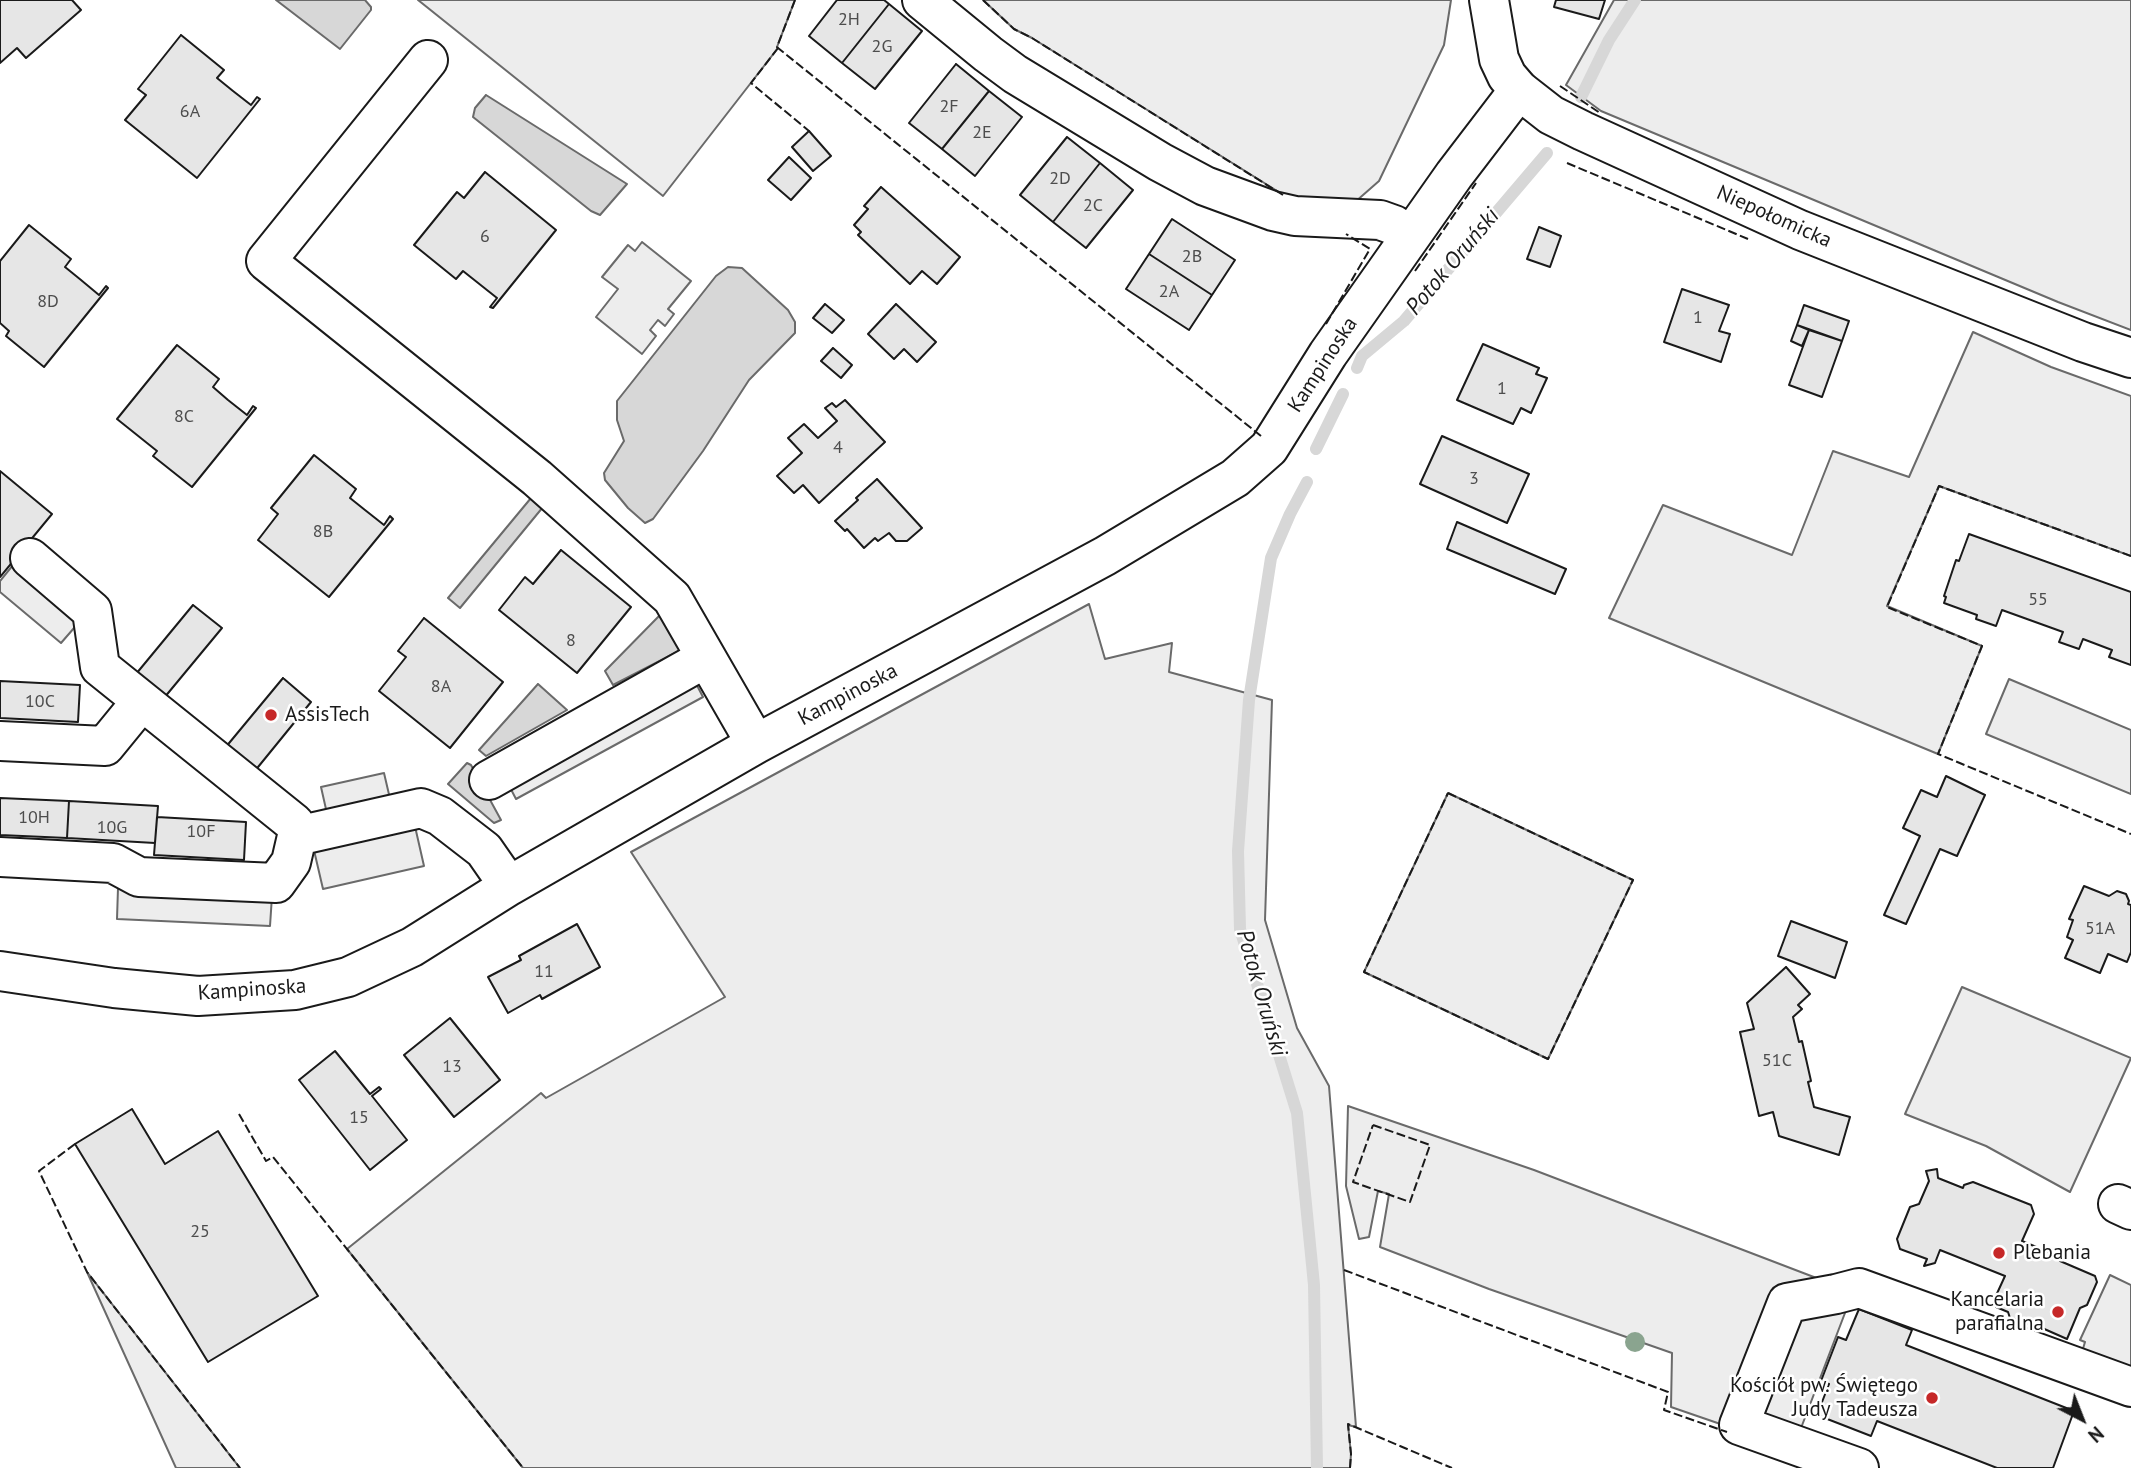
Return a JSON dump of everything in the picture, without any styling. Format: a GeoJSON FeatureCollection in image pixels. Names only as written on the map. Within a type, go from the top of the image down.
{"type":"FeatureCollection","features":[{"type":"Feature","properties":{"kind":"street"},"geometry":{"type":"LineString","coordinates":[[922,0],[1015,74],[1160,162],[1205,186],[1243,201],[1295,216],[1380,220],[1411,236]]}},
{"type":"Feature","properties":{"kind":"street","name":"Niepołomicka"},"geometry":{"type":"LineString","coordinates":[[1489,0],[1499,59],[1507,76],[1519,90],[1567,123],[1800,230],[2083,342],[2131,358]]}},
{"type":"Feature","properties":{"kind":"street"},"geometry":{"type":"LineString","coordinates":[[428,60],[266,261],[537,478],[672,598],[756,744]]}},
{"type":"Feature","properties":{"kind":"street","name":"Kampinoska"},"geometry":{"type":"LineString","coordinates":[[0,971],[114,988],[198,996],[295,990],[348,977],[412,947],[509,886],[756,744],[1105,556],[1235,478],[1269,448],[1328,354],[1519,90]]}},
{"type":"Feature","properties":{"kind":"street"},"geometry":{"type":"LineString","coordinates":[[0,857],[113,863],[139,877],[276,883],[291,862],[298,830],[294,823],[100,667],[92,611],[30,558]]}},
{"type":"Feature","properties":{"kind":"street"},"geometry":{"type":"LineString","coordinates":[[489,779],[706,658]]}},
{"type":"Feature","properties":{"kind":"street"},"geometry":{"type":"LineString","coordinates":[[0,741],[105,746],[141,702]]}},
{"type":"Feature","properties":{"kind":"street"},"geometry":{"type":"LineString","coordinates":[[297,836],[421,808],[440,816],[484,850],[509,886]]}},
{"type":"Feature","properties":{"kind":"street"},"geometry":{"type":"LineString","coordinates":[[1859,1468],[1739,1424],[1787,1303],[1859,1288],[2131,1387]]}},
{"type":"Feature","properties":{"kind":"shaded area"},"geometry":{"type":"Polygon","coordinates":[[[276,0],[365,0],[371,10],[340,49],[276,0]]]}},
{"type":"Feature","properties":{"kind":"shaded area"},"geometry":{"type":"Polygon","coordinates":[[[418,0],[795,0],[778,48],[663,196],[418,0]]]}},
{"type":"Feature","properties":{"kind":"shaded area"},"geometry":{"type":"Polygon","coordinates":[[[983,0],[1451,0],[1444,45],[1379,181],[1330,224],[1014,29],[983,0]]]}},
{"type":"Feature","properties":{"kind":"shaded area"},"geometry":{"type":"Polygon","coordinates":[[[1614,0],[2131,0],[2131,330],[1601,111],[1566,85],[1614,0]]]}},
{"type":"Feature","properties":{"kind":"shaded area"},"geometry":{"type":"Polygon","coordinates":[[[486,95],[627,184],[600,215],[591,211],[473,117],[475,108],[486,95]]]}},
{"type":"Feature","properties":{"kind":"shaded area"},"geometry":{"type":"Polygon","coordinates":[[[642,242],[691,281],[668,309],[674,314],[665,326],[658,320],[650,330],[656,336],[642,354],[596,317],[618,289],[602,277],[628,245],[635,251],[642,242]]]}},
{"type":"Feature","properties":{"kind":"shaded area"},"geometry":{"type":"Polygon","coordinates":[[[728,267],[742,268],[788,310],[795,322],[795,333],[749,380],[703,451],[653,519],[645,523],[628,508],[605,480],[604,473],[624,441],[617,420],[617,401],[716,276],[728,267]]]}},
{"type":"Feature","properties":{"kind":"shaded area"},"geometry":{"type":"Polygon","coordinates":[[[1973,332],[2051,367],[2131,396],[2131,556],[1939,486],[1887,606],[1982,646],[1938,754],[1609,618],[1663,505],[1792,555],[1833,451],[1909,477],[1973,332]]]}},
{"type":"Feature","properties":{"kind":"shaded area"},"geometry":{"type":"Polygon","coordinates":[[[531,498],[543,507],[460,608],[448,598],[531,498]]]}},
{"type":"Feature","properties":{"kind":"shaded area"},"geometry":{"type":"Polygon","coordinates":[[[13,565],[81,620],[61,643],[0,592],[0,581],[13,565]]]}},
{"type":"Feature","properties":{"kind":"shaded area"},"geometry":{"type":"Polygon","coordinates":[[[1089,604],[1105,659],[1172,643],[1169,672],[1272,700],[1265,920],[1297,1028],[1329,1086],[1356,1427],[1348,1425],[1350,1468],[523,1468],[347,1249],[541,1093],[546,1098],[725,997],[631,852],[1089,604]]]}},
{"type":"Feature","properties":{"kind":"shaded area"},"geometry":{"type":"Polygon","coordinates":[[[660,615],[681,650],[613,685],[605,671],[660,615]]]}},
{"type":"Feature","properties":{"kind":"shaded area"},"geometry":{"type":"Polygon","coordinates":[[[688,668],[703,697],[516,799],[502,772],[688,668]]]}},
{"type":"Feature","properties":{"kind":"shaded area"},"geometry":{"type":"Polygon","coordinates":[[[2009,679],[2131,730],[2131,794],[1986,734],[2009,679]]]}},
{"type":"Feature","properties":{"kind":"shaded area"},"geometry":{"type":"Polygon","coordinates":[[[538,684],[567,710],[486,756],[479,750],[538,684]]]}},
{"type":"Feature","properties":{"kind":"shaded area"},"geometry":{"type":"Polygon","coordinates":[[[467,763],[471,765],[501,820],[494,823],[448,784],[467,763]]]}},
{"type":"Feature","properties":{"kind":"shaded area"},"geometry":{"type":"Polygon","coordinates":[[[384,773],[391,803],[328,818],[321,787],[384,773]]]}},
{"type":"Feature","properties":{"kind":"shaded area"},"geometry":{"type":"Polygon","coordinates":[[[1448,793],[1633,880],[1548,1059],[1364,972],[1448,793]]]}},
{"type":"Feature","properties":{"kind":"shaded area"},"geometry":{"type":"Polygon","coordinates":[[[414,822],[424,866],[323,889],[313,846],[414,822]]]}},
{"type":"Feature","properties":{"kind":"shaded area"},"geometry":{"type":"Polygon","coordinates":[[[118,888],[272,896],[270,926],[117,919],[118,888]]]}},
{"type":"Feature","properties":{"kind":"shaded area"},"geometry":{"type":"Polygon","coordinates":[[[1962,987],[2131,1058],[2070,1192],[1986,1146],[1905,1114],[1962,987]]]}},
{"type":"Feature","properties":{"kind":"shaded area"},"geometry":{"type":"Polygon","coordinates":[[[1348,1106],[1534,1170],[1853,1292],[1793,1449],[1671,1407],[1672,1353],[1489,1289],[1380,1247],[1389,1194],[1378,1191],[1369,1237],[1359,1239],[1346,1186],[1348,1106]]]}},
{"type":"Feature","properties":{"kind":"shaded area"},"geometry":{"type":"Polygon","coordinates":[[[87,1272],[240,1468],[176,1468],[87,1272]]]}},
{"type":"Feature","properties":{"kind":"shaded area"},"geometry":{"type":"Polygon","coordinates":[[[2110,1275],[2131,1285],[2131,1376],[2082,1352],[2085,1342],[2080,1340],[2110,1275]]]}},
{"type":"Feature","properties":{"kind":"building"},"geometry":{"type":"Polygon","coordinates":[[[0,0],[72,0],[81,10],[26,58],[17,48],[0,63],[0,0]]]}},
{"type":"Feature","properties":{"kind":"building"},"geometry":{"type":"Polygon","coordinates":[[[837,0],[884,0],[889,4],[842,63],[809,36],[837,0]]]}},
{"type":"Feature","properties":{"kind":"building"},"geometry":{"type":"Polygon","coordinates":[[[1556,0],[1605,0],[1599,19],[1554,7],[1556,0]]]}},
{"type":"Feature","properties":{"kind":"building"},"geometry":{"type":"Polygon","coordinates":[[[889,4],[922,31],[875,89],[842,63],[889,4]]]}},
{"type":"Feature","properties":{"kind":"building"},"geometry":{"type":"Polygon","coordinates":[[[181,35],[224,70],[217,78],[233,91],[251,105],[257,97],[260,99],[197,178],[125,120],[146,95],[138,89],[181,35]]]}},
{"type":"Feature","properties":{"kind":"building"},"geometry":{"type":"Polygon","coordinates":[[[956,64],[989,91],[942,149],[909,123],[956,64]]]}},
{"type":"Feature","properties":{"kind":"building"},"geometry":{"type":"Polygon","coordinates":[[[989,91],[1022,117],[975,176],[942,149],[989,91]]]}},
{"type":"Feature","properties":{"kind":"building"},"geometry":{"type":"Polygon","coordinates":[[[809,131],[831,156],[813,171],[792,147],[809,131]]]}},
{"type":"Feature","properties":{"kind":"building"},"geometry":{"type":"Polygon","coordinates":[[[1067,137],[1100,163],[1053,222],[1020,195],[1067,137]]]}},
{"type":"Feature","properties":{"kind":"building"},"geometry":{"type":"Polygon","coordinates":[[[789,157],[811,178],[791,200],[768,180],[789,157]]]}},
{"type":"Feature","properties":{"kind":"building"},"geometry":{"type":"Polygon","coordinates":[[[1100,163],[1133,190],[1086,248],[1053,222],[1100,163]]]}},
{"type":"Feature","properties":{"kind":"building"},"geometry":{"type":"Polygon","coordinates":[[[485,172],[556,230],[493,308],[490,307],[497,298],[463,271],[456,279],[414,245],[457,192],[464,198],[485,172]]]}},
{"type":"Feature","properties":{"kind":"building"},"geometry":{"type":"Polygon","coordinates":[[[881,187],[960,257],[937,284],[922,271],[910,284],[858,235],[861,232],[854,225],[868,209],[864,206],[881,187]]]}},
{"type":"Feature","properties":{"kind":"building"},"geometry":{"type":"Polygon","coordinates":[[[1172,219],[1235,260],[1212,295],[1149,254],[1172,219]]]}},
{"type":"Feature","properties":{"kind":"building"},"geometry":{"type":"Polygon","coordinates":[[[29,225],[71,259],[65,267],[99,295],[106,286],[108,288],[44,367],[6,336],[9,331],[0,323],[0,261],[29,225]]]}},
{"type":"Feature","properties":{"kind":"building"},"geometry":{"type":"Polygon","coordinates":[[[1539,227],[1561,236],[1550,267],[1527,259],[1539,227]]]}},
{"type":"Feature","properties":{"kind":"building"},"geometry":{"type":"Polygon","coordinates":[[[1149,254],[1212,295],[1189,330],[1126,289],[1149,254]]]}},
{"type":"Feature","properties":{"kind":"building"},"geometry":{"type":"Polygon","coordinates":[[[1682,289],[1729,305],[1719,331],[1730,334],[1721,362],[1664,342],[1682,289]]]}},
{"type":"Feature","properties":{"kind":"building"},"geometry":{"type":"Polygon","coordinates":[[[825,304],[844,320],[832,333],[813,318],[825,304]]]}},
{"type":"Feature","properties":{"kind":"building"},"geometry":{"type":"Polygon","coordinates":[[[896,304],[936,342],[917,362],[904,349],[894,359],[868,334],[896,304]]]}},
{"type":"Feature","properties":{"kind":"building"},"geometry":{"type":"Polygon","coordinates":[[[1804,305],[1849,321],[1842,341],[1797,325],[1804,305]]]}},
{"type":"Feature","properties":{"kind":"building"},"geometry":{"type":"Polygon","coordinates":[[[1797,325],[1809,330],[1802,346],[1791,341],[1797,325]]]}},
{"type":"Feature","properties":{"kind":"building"},"geometry":{"type":"Polygon","coordinates":[[[1809,330],[1842,341],[1822,397],[1789,385],[1809,330]]]}},
{"type":"Feature","properties":{"kind":"building"},"geometry":{"type":"Polygon","coordinates":[[[1483,344],[1539,368],[1536,374],[1547,378],[1531,413],[1521,408],[1513,424],[1457,400],[1483,344]]]}},
{"type":"Feature","properties":{"kind":"building"},"geometry":{"type":"Polygon","coordinates":[[[177,345],[219,379],[213,387],[228,400],[247,415],[253,406],[256,408],[192,487],[153,456],[157,451],[117,419],[177,345]]]}},
{"type":"Feature","properties":{"kind":"building"},"geometry":{"type":"Polygon","coordinates":[[[833,348],[852,365],[841,378],[821,361],[833,348]]]}},
{"type":"Feature","properties":{"kind":"building"},"geometry":{"type":"Polygon","coordinates":[[[845,400],[885,442],[819,503],[803,485],[794,493],[777,476],[802,453],[788,438],[804,424],[818,438],[837,421],[825,408],[832,403],[836,407],[845,400]]]}},
{"type":"Feature","properties":{"kind":"building"},"geometry":{"type":"Polygon","coordinates":[[[1442,436],[1529,474],[1507,523],[1420,484],[1442,436]]]}},
{"type":"Feature","properties":{"kind":"building"},"geometry":{"type":"Polygon","coordinates":[[[314,455],[356,489],[350,498],[384,525],[390,516],[393,519],[329,597],[258,540],[278,514],[271,508],[314,455]]]}},
{"type":"Feature","properties":{"kind":"building"},"geometry":{"type":"Polygon","coordinates":[[[0,471],[52,514],[0,577],[0,471]]]}},
{"type":"Feature","properties":{"kind":"building"},"geometry":{"type":"Polygon","coordinates":[[[877,479],[922,528],[907,541],[896,541],[889,533],[878,541],[875,538],[864,548],[847,529],[845,531],[835,521],[877,479]]]}},
{"type":"Feature","properties":{"kind":"building"},"geometry":{"type":"Polygon","coordinates":[[[1457,522],[1566,569],[1555,594],[1447,549],[1457,522]]]}},
{"type":"Feature","properties":{"kind":"building"},"geometry":{"type":"Polygon","coordinates":[[[1969,534],[2131,592],[2131,665],[2109,657],[2112,650],[2083,639],[2079,649],[2059,642],[2063,632],[2002,610],[1996,626],[1976,619],[1977,615],[1944,603],[1956,560],[1959,561],[1969,534]]]}},
{"type":"Feature","properties":{"kind":"building"},"geometry":{"type":"Polygon","coordinates":[[[561,550],[631,607],[577,673],[499,610],[525,577],[533,584],[561,550]]]}},
{"type":"Feature","properties":{"kind":"building"},"geometry":{"type":"Polygon","coordinates":[[[193,605],[222,628],[164,698],[136,674],[193,605]]]}},
{"type":"Feature","properties":{"kind":"building"},"geometry":{"type":"Polygon","coordinates":[[[424,618],[503,682],[450,748],[379,691],[406,657],[398,651],[424,618]]]}},
{"type":"Feature","properties":{"kind":"building"},"geometry":{"type":"Polygon","coordinates":[[[283,678],[311,702],[254,772],[225,748],[283,678]]]}},
{"type":"Feature","properties":{"kind":"building"},"geometry":{"type":"Polygon","coordinates":[[[0,681],[80,685],[78,722],[0,718],[0,681]]]}},
{"type":"Feature","properties":{"kind":"building"},"geometry":{"type":"Polygon","coordinates":[[[1946,776],[1985,795],[1957,856],[1940,849],[1906,924],[1884,915],[1920,836],[1903,828],[1921,790],[1937,797],[1946,776]]]}},
{"type":"Feature","properties":{"kind":"building"},"geometry":{"type":"Polygon","coordinates":[[[0,798],[69,801],[67,838],[0,835],[0,798]]]}},
{"type":"Feature","properties":{"kind":"building"},"geometry":{"type":"Polygon","coordinates":[[[69,801],[158,806],[155,843],[67,838],[69,801]]]}},
{"type":"Feature","properties":{"kind":"building"},"geometry":{"type":"Polygon","coordinates":[[[157,817],[246,822],[244,860],[154,855],[157,817]]]}},
{"type":"Feature","properties":{"kind":"building"},"geometry":{"type":"Polygon","coordinates":[[[2084,886],[2109,896],[2117,891],[2126,894],[2128,904],[2131,905],[2131,952],[2127,962],[2108,954],[2100,973],[2065,958],[2073,940],[2067,937],[2073,920],[2069,919],[2084,886]]]}},
{"type":"Feature","properties":{"kind":"building"},"geometry":{"type":"Polygon","coordinates":[[[1791,921],[1847,942],[1835,978],[1778,956],[1791,921]]]}},
{"type":"Feature","properties":{"kind":"building"},"geometry":{"type":"Polygon","coordinates":[[[577,924],[600,967],[542,999],[540,995],[508,1013],[488,977],[521,960],[519,956],[577,924]]]}},
{"type":"Feature","properties":{"kind":"building"},"geometry":{"type":"Polygon","coordinates":[[[1786,967],[1810,994],[1798,1005],[1802,1009],[1793,1017],[1799,1042],[1802,1041],[1814,1107],[1850,1117],[1839,1155],[1779,1136],[1773,1112],[1759,1116],[1740,1032],[1754,1029],[1747,1003],[1786,967]]]}},
{"type":"Feature","properties":{"kind":"building"},"geometry":{"type":"Polygon","coordinates":[[[450,1018],[500,1080],[454,1117],[404,1055],[450,1018]]]}},
{"type":"Feature","properties":{"kind":"building"},"geometry":{"type":"Polygon","coordinates":[[[335,1051],[370,1094],[379,1087],[381,1089],[372,1096],[407,1140],[370,1170],[299,1080],[335,1051]]]}},
{"type":"Feature","properties":{"kind":"building"},"geometry":{"type":"Polygon","coordinates":[[[132,1109],[165,1164],[218,1131],[318,1296],[208,1362],[75,1144],[132,1109]]]}},
{"type":"Feature","properties":{"kind":"building","name":"Plebania"},"geometry":{"type":"Polygon","coordinates":[[[1937,1169],[1938,1178],[1963,1188],[1973,1182],[2031,1205],[2034,1214],[2022,1241],[2095,1276],[2097,1282],[2087,1305],[2080,1308],[2067,1339],[2033,1324],[2012,1318],[2011,1321],[2008,1312],[1996,1307],[1994,1300],[2005,1276],[1940,1250],[1935,1263],[1924,1266],[1927,1259],[1900,1249],[1897,1239],[1910,1207],[1919,1204],[1929,1181],[1926,1171],[1937,1169]]]}},
{"type":"Feature","properties":{"kind":"building","name":"Kościół pw. Świętego Judy Tadeusza"},"geometry":{"type":"Polygon","coordinates":[[[1859,1309],[1912,1330],[1906,1345],[2074,1411],[2053,1468],[1997,1468],[1877,1421],[1871,1436],[1817,1415],[1829,1384],[1821,1381],[1838,1337],[1846,1340],[1859,1309]]]}},
{"type":"Feature","properties":{"kind":"waterway","name":"Potok Oruński"},"geometry":{"type":"LineString","coordinates":[[1581,97],[1609,40],[1635,0]]}},
{"type":"Feature","properties":{"kind":"waterway","name":"Potok Oruński"},"geometry":{"type":"LineString","coordinates":[[1357,368],[1362,356],[1404,321],[1547,153]]}},
{"type":"Feature","properties":{"kind":"waterway","name":"Potok Oruński"},"geometry":{"type":"LineString","coordinates":[[1316,449],[1343,394]]}},
{"type":"Feature","properties":{"kind":"waterway","name":"Potok Oruński"},"geometry":{"type":"LineString","coordinates":[[1307,482],[1271,558],[1249,700],[1238,851],[1240,929],[1297,1113],[1314,1285],[1317,1468]]}},
{"type":"Feature","properties":{"kind":"fence"},"geometry":{"type":"LineString","coordinates":[[795,0],[778,48],[1261,436]]}},
{"type":"Feature","properties":{"kind":"fence"},"geometry":{"type":"LineString","coordinates":[[983,0],[1014,29],[1283,195]]}},
{"type":"Feature","properties":{"kind":"fence"},"geometry":{"type":"LineString","coordinates":[[778,48],[751,83],[809,131]]}},
{"type":"Feature","properties":{"kind":"fence"},"geometry":{"type":"LineString","coordinates":[[1560,86],[1600,113]]}},
{"type":"Feature","properties":{"kind":"fence"},"geometry":{"type":"LineString","coordinates":[[1567,163],[1748,239]]}},
{"type":"Feature","properties":{"kind":"fence"},"geometry":{"type":"LineString","coordinates":[[1415,271],[1476,183]]}},
{"type":"Feature","properties":{"kind":"fence"},"geometry":{"type":"LineString","coordinates":[[1326,324],[1370,249],[1346,234]]}},
{"type":"Feature","properties":{"kind":"fence"},"geometry":{"type":"LineString","coordinates":[[2131,556],[1939,486],[1887,607],[1982,646],[1938,754],[2131,834]]}},
{"type":"Feature","properties":{"kind":"fence"},"geometry":{"type":"LineString","coordinates":[[1448,793],[1633,880],[1548,1059],[1364,972],[1448,793]]}},
{"type":"Feature","properties":{"kind":"fence"},"geometry":{"type":"LineString","coordinates":[[239,1114],[266,1161],[273,1157],[523,1468]]}},
{"type":"Feature","properties":{"kind":"fence"},"geometry":{"type":"LineString","coordinates":[[1373,1125],[1430,1145],[1410,1202],[1353,1182],[1373,1125]]}},
{"type":"Feature","properties":{"kind":"fence"},"geometry":{"type":"LineString","coordinates":[[75,1144],[39,1171],[87,1272],[240,1468]]}},
{"type":"Feature","properties":{"kind":"fence"},"geometry":{"type":"LineString","coordinates":[[1344,1270],[1668,1392],[1664,1410],[1727,1432]]}},
{"type":"Feature","properties":{"kind":"fence"},"geometry":{"type":"LineString","coordinates":[[1350,1468],[1348,1424],[1452,1468]]}},
{"type":"Feature","properties":{"kind":"place","name":"AssisTech"},"geometry":{"type":"Point","coordinates":[271,715]}},
{"type":"Feature","properties":{"kind":"place","name":"Plebania"},"geometry":{"type":"Point","coordinates":[1999,1253]}},
{"type":"Feature","properties":{"kind":"place","name":"Kancelaria parafialna"},"geometry":{"type":"Point","coordinates":[2058,1312]}},
{"type":"Feature","properties":{"kind":"place","name":"Kościół pw. Świętego Judy Tadeusza"},"geometry":{"type":"Point","coordinates":[1932,1398]}}]}
